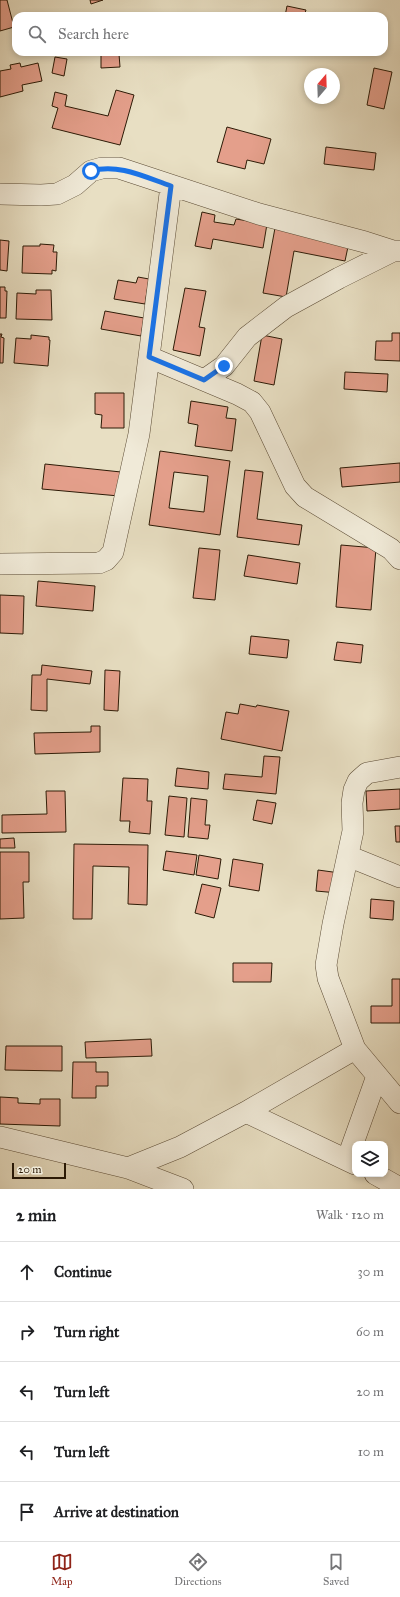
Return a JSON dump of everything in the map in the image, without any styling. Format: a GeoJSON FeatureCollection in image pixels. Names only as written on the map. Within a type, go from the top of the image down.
{"type":"FeatureCollection","features":[{"type":"Feature","properties":{"kind":"street"},"geometry":{"type":"LineString","coordinates":[[0,194],[58,194],[75,185],[91,171],[102,168],[119,168],[259,214],[396,251]]}},
{"type":"Feature","properties":{"kind":"street"},"geometry":{"type":"LineString","coordinates":[[0,564],[99,563],[106,560],[113,552],[139,434],[171,186]]}},
{"type":"Feature","properties":{"kind":"street"},"geometry":{"type":"LineString","coordinates":[[204,380],[224,366],[247,337],[286,307],[339,278],[396,251]]}},
{"type":"Feature","properties":{"kind":"street"},"geometry":{"type":"LineString","coordinates":[[149,357],[238,394],[252,402],[260,412],[295,486],[305,497],[391,549],[400,559]]}},
{"type":"Feature","properties":{"kind":"street"},"geometry":{"type":"LineString","coordinates":[[400,767],[367,774],[358,781],[354,790],[352,803],[353,831],[326,965],[328,978],[355,1049],[400,1104]]}},
{"type":"Feature","properties":{"kind":"street"},"geometry":{"type":"LineString","coordinates":[[348,856],[400,877]]}},
{"type":"Feature","properties":{"kind":"street"},"geometry":{"type":"LineString","coordinates":[[128,1168],[180,1147],[246,1112],[355,1049]]}},
{"type":"Feature","properties":{"kind":"street"},"geometry":{"type":"LineString","coordinates":[[246,1112],[351,1162],[377,1076]]}},
{"type":"Feature","properties":{"kind":"street"},"geometry":{"type":"LineString","coordinates":[[0,1137],[128,1168],[183,1189]]}},
{"type":"Feature","properties":{"kind":"building"},"geometry":{"type":"Polygon","coordinates":[[[0,0],[7,0],[12,19],[12,28],[0,31],[0,0]]]}},
{"type":"Feature","properties":{"kind":"building"},"geometry":{"type":"Polygon","coordinates":[[[90,0],[103,0],[91,4],[90,0]]]}},
{"type":"Feature","properties":{"kind":"building"},"geometry":{"type":"Polygon","coordinates":[[[287,6],[306,10],[305,12],[286,12],[287,6]]]}},
{"type":"Feature","properties":{"kind":"building"},"geometry":{"type":"Polygon","coordinates":[[[101,56],[119,56],[120,67],[101,68],[101,56]]]}},
{"type":"Feature","properties":{"kind":"building"},"geometry":{"type":"Polygon","coordinates":[[[55,57],[67,59],[64,76],[52,73],[55,57]]]}},
{"type":"Feature","properties":{"kind":"building"},"geometry":{"type":"Polygon","coordinates":[[[20,63],[21,67],[38,63],[42,81],[22,85],[23,91],[0,97],[0,71],[11,69],[10,65],[20,63]]]}},
{"type":"Feature","properties":{"kind":"building"},"geometry":{"type":"Polygon","coordinates":[[[374,68],[392,72],[384,109],[367,105],[374,68]]]}},
{"type":"Feature","properties":{"kind":"building"},"geometry":{"type":"Polygon","coordinates":[[[116,90],[134,95],[120,145],[52,128],[58,108],[52,106],[55,92],[67,95],[65,106],[108,116],[116,90]]]}},
{"type":"Feature","properties":{"kind":"building"},"geometry":{"type":"Polygon","coordinates":[[[227,127],[271,139],[264,164],[247,160],[245,169],[217,162],[227,127]]]}},
{"type":"Feature","properties":{"kind":"building"},"geometry":{"type":"Polygon","coordinates":[[[326,147],[376,153],[374,170],[324,164],[326,147]]]}},
{"type":"Feature","properties":{"kind":"building"},"geometry":{"type":"Polygon","coordinates":[[[202,212],[215,215],[214,222],[234,225],[236,219],[267,224],[263,248],[213,239],[211,249],[195,246],[202,212]]]}},
{"type":"Feature","properties":{"kind":"building"},"geometry":{"type":"Polygon","coordinates":[[[275,228],[349,242],[345,261],[294,251],[286,297],[263,293],[275,228]]]}},
{"type":"Feature","properties":{"kind":"building"},"geometry":{"type":"Polygon","coordinates":[[[0,240],[9,241],[7,271],[0,270],[0,240]]]}},
{"type":"Feature","properties":{"kind":"building"},"geometry":{"type":"Polygon","coordinates":[[[40,244],[54,245],[53,252],[57,252],[56,271],[52,270],[52,274],[22,273],[23,246],[40,246],[40,244]]]}},
{"type":"Feature","properties":{"kind":"building"},"geometry":{"type":"Polygon","coordinates":[[[138,277],[149,279],[145,304],[114,299],[118,280],[136,283],[138,277]]]}},
{"type":"Feature","properties":{"kind":"building"},"geometry":{"type":"Polygon","coordinates":[[[0,287],[5,287],[5,291],[7,291],[6,318],[0,318],[0,287]]]}},
{"type":"Feature","properties":{"kind":"building"},"geometry":{"type":"Polygon","coordinates":[[[185,288],[206,291],[199,327],[205,328],[200,356],[173,350],[185,288]]]}},
{"type":"Feature","properties":{"kind":"building"},"geometry":{"type":"Polygon","coordinates":[[[36,290],[51,290],[52,320],[16,319],[17,293],[36,294],[36,290]]]}},
{"type":"Feature","properties":{"kind":"building"},"geometry":{"type":"Polygon","coordinates":[[[105,311],[144,318],[141,336],[101,329],[105,311]]]}},
{"type":"Feature","properties":{"kind":"building"},"geometry":{"type":"Polygon","coordinates":[[[392,333],[400,333],[400,361],[375,360],[376,341],[392,341],[392,333]]]}},
{"type":"Feature","properties":{"kind":"building"},"geometry":{"type":"Polygon","coordinates":[[[0,334],[2,334],[1,337],[4,338],[3,363],[0,363],[0,334]]]}},
{"type":"Feature","properties":{"kind":"building"},"geometry":{"type":"Polygon","coordinates":[[[31,335],[49,337],[48,366],[14,363],[16,338],[31,339],[31,335]]]}},
{"type":"Feature","properties":{"kind":"building"},"geometry":{"type":"Polygon","coordinates":[[[262,335],[282,339],[274,385],[254,381],[262,335]]]}},
{"type":"Feature","properties":{"kind":"building"},"geometry":{"type":"Polygon","coordinates":[[[345,372],[388,374],[387,392],[344,389],[345,372]]]}},
{"type":"Feature","properties":{"kind":"building"},"geometry":{"type":"Polygon","coordinates":[[[95,393],[124,393],[124,428],[101,428],[102,415],[95,414],[95,393]]]}},
{"type":"Feature","properties":{"kind":"building"},"geometry":{"type":"Polygon","coordinates":[[[191,401],[228,407],[226,418],[236,419],[232,451],[195,446],[198,425],[188,423],[191,401]]]}},
{"type":"Feature","properties":{"kind":"building"},"geometry":{"type":"Polygon","coordinates":[[[160,451],[230,461],[220,535],[149,525],[160,451]],[[174,472],[169,508],[204,512],[208,476],[174,472]]]}},
{"type":"Feature","properties":{"kind":"building"},"geometry":{"type":"Polygon","coordinates":[[[400,463],[400,482],[342,487],[340,468],[400,463]]]}},
{"type":"Feature","properties":{"kind":"building"},"geometry":{"type":"Polygon","coordinates":[[[45,464],[121,472],[119,496],[42,489],[45,464]]]}},
{"type":"Feature","properties":{"kind":"building"},"geometry":{"type":"Polygon","coordinates":[[[245,470],[263,472],[257,519],[302,525],[299,545],[237,537],[245,470]]]}},
{"type":"Feature","properties":{"kind":"building"},"geometry":{"type":"Polygon","coordinates":[[[341,545],[376,548],[371,610],[336,607],[341,545]]]}},
{"type":"Feature","properties":{"kind":"building"},"geometry":{"type":"Polygon","coordinates":[[[199,548],[220,550],[215,600],[193,598],[199,548]]]}},
{"type":"Feature","properties":{"kind":"building"},"geometry":{"type":"Polygon","coordinates":[[[248,555],[300,563],[297,584],[244,576],[248,555]]]}},
{"type":"Feature","properties":{"kind":"building"},"geometry":{"type":"Polygon","coordinates":[[[38,581],[95,586],[93,611],[36,606],[38,581]]]}},
{"type":"Feature","properties":{"kind":"building"},"geometry":{"type":"Polygon","coordinates":[[[0,595],[24,596],[23,634],[0,633],[0,595]]]}},
{"type":"Feature","properties":{"kind":"building"},"geometry":{"type":"Polygon","coordinates":[[[251,636],[289,640],[287,658],[249,654],[251,636]]]}},
{"type":"Feature","properties":{"kind":"building"},"geometry":{"type":"Polygon","coordinates":[[[337,642],[363,645],[361,663],[334,660],[337,642]]]}},
{"type":"Feature","properties":{"kind":"building"},"geometry":{"type":"Polygon","coordinates":[[[42,665],[92,671],[90,684],[47,679],[47,711],[31,710],[32,675],[41,675],[42,665]]]}},
{"type":"Feature","properties":{"kind":"building"},"geometry":{"type":"Polygon","coordinates":[[[105,670],[120,671],[118,711],[104,710],[105,670]]]}},
{"type":"Feature","properties":{"kind":"building"},"geometry":{"type":"Polygon","coordinates":[[[240,704],[256,707],[257,705],[289,711],[282,751],[221,739],[226,712],[238,714],[240,704]]]}},
{"type":"Feature","properties":{"kind":"building"},"geometry":{"type":"Polygon","coordinates":[[[91,726],[100,726],[100,752],[35,754],[34,733],[91,732],[91,726]]]}},
{"type":"Feature","properties":{"kind":"building"},"geometry":{"type":"Polygon","coordinates":[[[264,756],[280,757],[276,794],[223,789],[225,774],[262,777],[264,756]]]}},
{"type":"Feature","properties":{"kind":"building"},"geometry":{"type":"Polygon","coordinates":[[[177,768],[209,772],[208,789],[175,786],[177,768]]]}},
{"type":"Feature","properties":{"kind":"building"},"geometry":{"type":"Polygon","coordinates":[[[123,778],[148,779],[147,801],[152,801],[150,834],[129,832],[130,821],[120,821],[123,778]]]}},
{"type":"Feature","properties":{"kind":"building"},"geometry":{"type":"Polygon","coordinates":[[[400,789],[400,809],[367,811],[366,791],[400,789]]]}},
{"type":"Feature","properties":{"kind":"building"},"geometry":{"type":"Polygon","coordinates":[[[46,791],[65,791],[66,832],[2,833],[2,815],[47,814],[46,791]]]}},
{"type":"Feature","properties":{"kind":"building"},"geometry":{"type":"Polygon","coordinates":[[[169,796],[187,798],[184,837],[165,835],[169,796]]]}},
{"type":"Feature","properties":{"kind":"building"},"geometry":{"type":"Polygon","coordinates":[[[191,798],[207,800],[205,825],[210,825],[208,839],[188,837],[191,798]]]}},
{"type":"Feature","properties":{"kind":"building"},"geometry":{"type":"Polygon","coordinates":[[[257,800],[276,803],[272,824],[253,820],[257,800]]]}},
{"type":"Feature","properties":{"kind":"building"},"geometry":{"type":"Polygon","coordinates":[[[395,826],[400,826],[400,842],[396,842],[395,826]]]}},
{"type":"Feature","properties":{"kind":"building"},"geometry":{"type":"Polygon","coordinates":[[[14,838],[15,848],[0,848],[0,839],[14,838]]]}},
{"type":"Feature","properties":{"kind":"building"},"geometry":{"type":"Polygon","coordinates":[[[74,844],[148,845],[147,905],[128,904],[129,867],[93,866],[92,919],[73,919],[74,844]]]}},
{"type":"Feature","properties":{"kind":"building"},"geometry":{"type":"Polygon","coordinates":[[[166,851],[197,855],[194,875],[163,870],[166,851]]]}},
{"type":"Feature","properties":{"kind":"building"},"geometry":{"type":"Polygon","coordinates":[[[0,852],[29,852],[29,882],[23,882],[24,918],[0,919],[0,852]]]}},
{"type":"Feature","properties":{"kind":"building"},"geometry":{"type":"Polygon","coordinates":[[[199,855],[221,859],[218,879],[196,875],[199,855]]]}},
{"type":"Feature","properties":{"kind":"building"},"geometry":{"type":"Polygon","coordinates":[[[233,859],[263,864],[259,891],[229,886],[233,859]]]}},
{"type":"Feature","properties":{"kind":"building"},"geometry":{"type":"Polygon","coordinates":[[[318,870],[340,873],[338,893],[316,891],[318,870]]]}},
{"type":"Feature","properties":{"kind":"building"},"geometry":{"type":"Polygon","coordinates":[[[202,884],[221,888],[214,918],[195,913],[202,884]]]}},
{"type":"Feature","properties":{"kind":"building"},"geometry":{"type":"Polygon","coordinates":[[[371,899],[394,901],[393,920],[370,918],[371,899]]]}},
{"type":"Feature","properties":{"kind":"building"},"geometry":{"type":"Polygon","coordinates":[[[233,963],[272,963],[271,982],[233,982],[233,963]]]}},
{"type":"Feature","properties":{"kind":"building"},"geometry":{"type":"Polygon","coordinates":[[[392,979],[400,979],[400,1023],[371,1023],[371,1006],[392,1006],[392,979]]]}},
{"type":"Feature","properties":{"kind":"building"},"geometry":{"type":"Polygon","coordinates":[[[151,1039],[152,1056],[86,1058],[85,1042],[151,1039]]]}},
{"type":"Feature","properties":{"kind":"building"},"geometry":{"type":"Polygon","coordinates":[[[6,1046],[62,1046],[62,1071],[5,1070],[6,1046]]]}},
{"type":"Feature","properties":{"kind":"building"},"geometry":{"type":"Polygon","coordinates":[[[73,1062],[96,1062],[96,1072],[108,1072],[108,1086],[96,1086],[96,1098],[72,1098],[73,1062]]]}},
{"type":"Feature","properties":{"kind":"building"},"geometry":{"type":"Polygon","coordinates":[[[0,1097],[18,1098],[18,1103],[40,1104],[40,1099],[60,1099],[60,1126],[0,1124],[0,1097]]]}},
{"type":"Feature","properties":{"kind":"route"},"geometry":{"type":"LineString","coordinates":[[91,171],[102,168],[119,168],[171,186],[149,357],[204,380],[224,366]]}}]}
